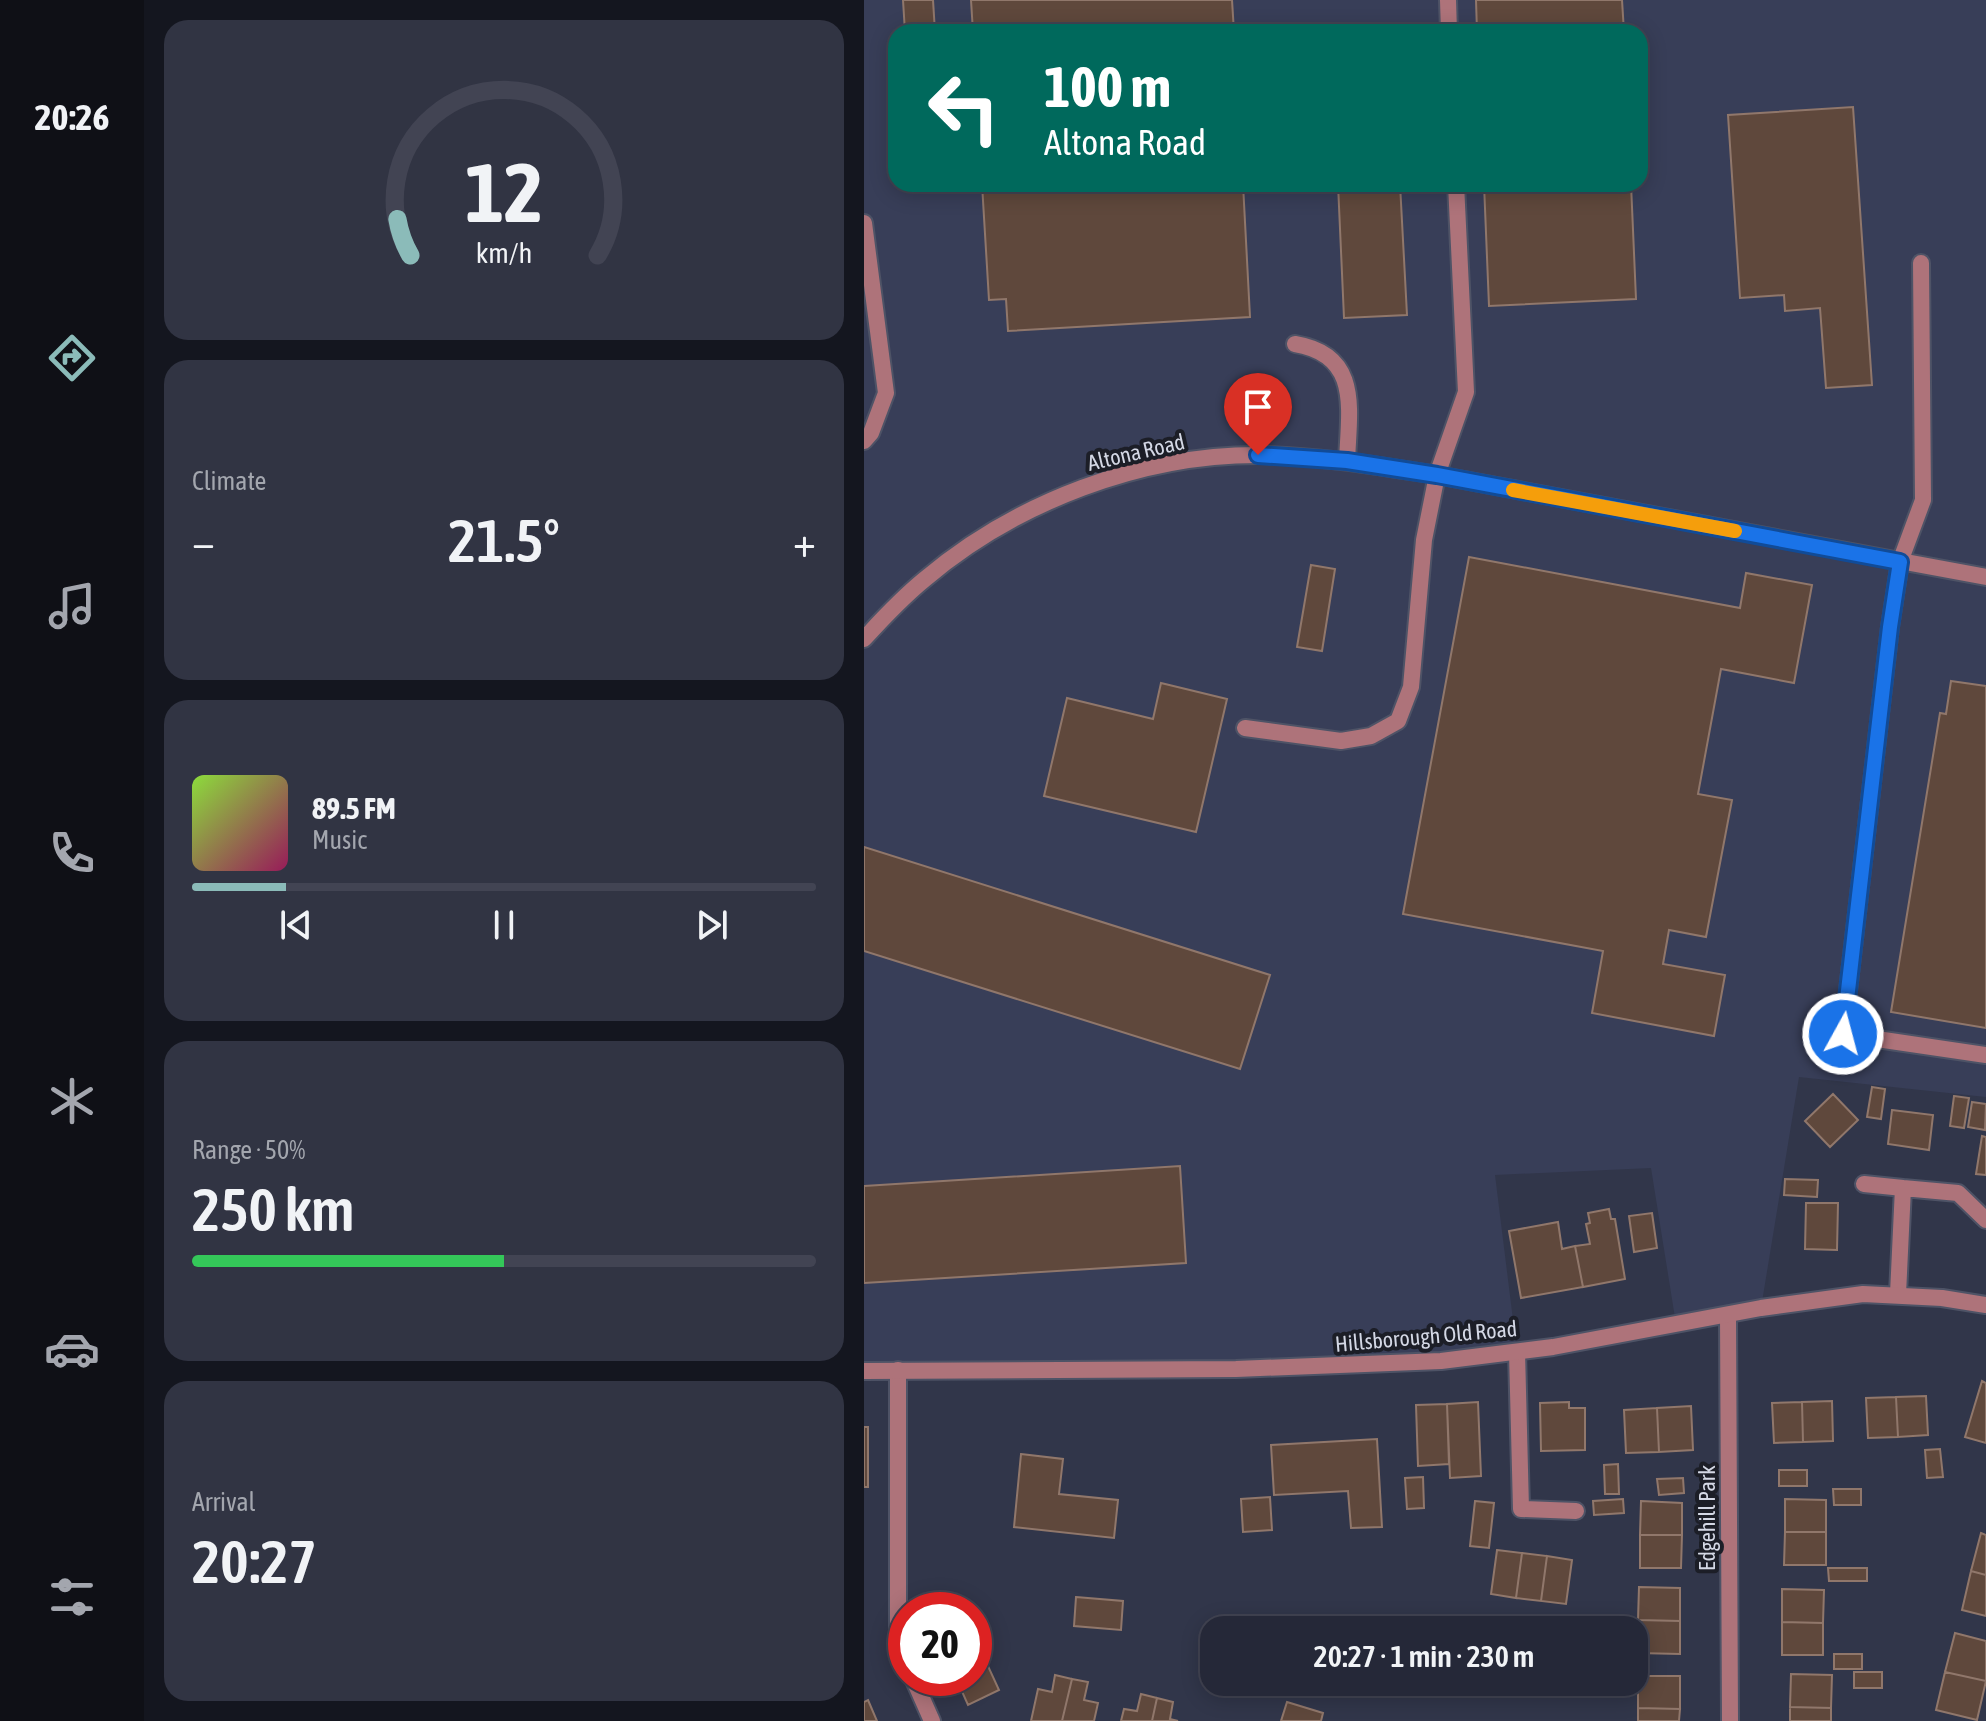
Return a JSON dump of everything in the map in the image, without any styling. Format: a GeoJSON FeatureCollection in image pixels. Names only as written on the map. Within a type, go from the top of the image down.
{"type":"FeatureCollection","features":[{"type":"Feature","properties":{"kind":"street"},"geometry":{"type":"LineString","coordinates":[[1448,0],[1449,24]]}},
{"type":"Feature","properties":{"kind":"street"},"geometry":{"type":"LineString","coordinates":[[1245,728],[1341,741],[1371,736],[1398,721],[1411,687],[1424,540],[1437,475],[1466,392],[1456,192]]}},
{"type":"Feature","properties":{"kind":"street"},"geometry":{"type":"LineString","coordinates":[[864,223],[886,393],[871,433],[864,441]]}},
{"type":"Feature","properties":{"kind":"street"},"geometry":{"type":"LineString","coordinates":[[1921,263],[1923,500],[1900,562],[1890,627],[1843,1034],[1986,1055]]}},
{"type":"Feature","properties":{"kind":"street"},"geometry":{"type":"LineString","coordinates":[[1295,344],[1315,347],[1337,364],[1349,391],[1347,461]]}},
{"type":"Feature","properties":{"kind":"street","name":"Altona Road"},"geometry":{"type":"LineString","coordinates":[[864,639],[925,579],[966,548],[1042,505],[1087,486],[1150,469],[1204,459],[1258,455],[1347,461],[1437,475],[1986,577]]}},
{"type":"Feature","properties":{"kind":"street"},"geometry":{"type":"LineString","coordinates":[[1864,1184],[1958,1193],[1986,1220]]}},
{"type":"Feature","properties":{"kind":"street"},"geometry":{"type":"LineString","coordinates":[[1898,1294],[1903,1188]]}},
{"type":"Feature","properties":{"kind":"street","name":"Hillsborough Old Road"},"geometry":{"type":"LineString","coordinates":[[864,1371],[1267,1369],[1441,1361],[1517,1352],[1817,1299],[1863,1294],[1898,1294],[1986,1305]]}},
{"type":"Feature","properties":{"kind":"street","name":"Edgehill Park"},"geometry":{"type":"LineString","coordinates":[[1728,1315],[1730,1721]]}},
{"type":"Feature","properties":{"kind":"street"},"geometry":{"type":"LineString","coordinates":[[1517,1352],[1521,1509],[1576,1511]]}},
{"type":"Feature","properties":{"kind":"street"},"geometry":{"type":"LineString","coordinates":[[898,1370],[898,1592]]}},
{"type":"Feature","properties":{"kind":"street"},"geometry":{"type":"LineString","coordinates":[[921,1696],[932,1721]]}},
{"type":"Feature","properties":{"kind":"shaded area"},"geometry":{"type":"Polygon","coordinates":[[[864,0],[1986,0],[1986,1097],[1799,1077],[1761,1308],[1676,1324],[1651,1168],[1495,1175],[1517,1352],[1441,1361],[864,1371],[864,0]]]}},
{"type":"Feature","properties":{"kind":"building"},"geometry":{"type":"Polygon","coordinates":[[[903,0],[933,0],[934,24],[904,24],[903,0]]]}},
{"type":"Feature","properties":{"kind":"building"},"geometry":{"type":"Polygon","coordinates":[[[971,0],[1232,0],[1234,24],[972,24],[971,0]]]}},
{"type":"Feature","properties":{"kind":"building"},"geometry":{"type":"Polygon","coordinates":[[[1476,0],[1622,0],[1624,24],[1477,24],[1476,0]]]}},
{"type":"Feature","properties":{"kind":"building"},"geometry":{"type":"Polygon","coordinates":[[[1853,107],[1872,385],[1826,388],[1820,308],[1785,311],[1784,295],[1740,298],[1728,115],[1853,107]]]}},
{"type":"Feature","properties":{"kind":"building"},"geometry":{"type":"Polygon","coordinates":[[[982,192],[1243,192],[1250,317],[1008,331],[1006,299],[989,300],[982,192]]]}},
{"type":"Feature","properties":{"kind":"building"},"geometry":{"type":"Polygon","coordinates":[[[1338,192],[1400,192],[1407,315],[1344,318],[1338,192]]]}},
{"type":"Feature","properties":{"kind":"building"},"geometry":{"type":"Polygon","coordinates":[[[1484,192],[1631,192],[1636,299],[1489,306],[1484,192]]]}},
{"type":"Feature","properties":{"kind":"building"},"geometry":{"type":"Polygon","coordinates":[[[1469,557],[1740,608],[1746,573],[1812,585],[1794,683],[1721,669],[1698,794],[1732,800],[1706,937],[1669,930],[1663,964],[1725,975],[1714,1036],[1592,1013],[1603,951],[1403,914],[1469,557]]]}},
{"type":"Feature","properties":{"kind":"building"},"geometry":{"type":"Polygon","coordinates":[[[1311,565],[1335,569],[1322,651],[1297,647],[1311,565]]]}},
{"type":"Feature","properties":{"kind":"building"},"geometry":{"type":"Polygon","coordinates":[[[1951,681],[1986,686],[1986,1028],[1891,1012],[1940,713],[1946,714],[1951,681]]]}},
{"type":"Feature","properties":{"kind":"building"},"geometry":{"type":"Polygon","coordinates":[[[1161,683],[1227,699],[1196,832],[1044,796],[1067,698],[1153,719],[1161,683]]]}},
{"type":"Feature","properties":{"kind":"building"},"geometry":{"type":"Polygon","coordinates":[[[864,847],[1270,975],[1240,1069],[864,951],[864,847]]]}},
{"type":"Feature","properties":{"kind":"building"},"geometry":{"type":"Polygon","coordinates":[[[1872,1087],[1885,1089],[1881,1119],[1867,1117],[1872,1087]]]}},
{"type":"Feature","properties":{"kind":"building"},"geometry":{"type":"Polygon","coordinates":[[[1833,1094],[1858,1120],[1830,1147],[1805,1121],[1833,1094]]]}},
{"type":"Feature","properties":{"kind":"building"},"geometry":{"type":"Polygon","coordinates":[[[1954,1096],[1969,1098],[1964,1128],[1950,1126],[1954,1096]]]}},
{"type":"Feature","properties":{"kind":"building"},"geometry":{"type":"Polygon","coordinates":[[[1972,1102],[1986,1104],[1985,1130],[1968,1127],[1972,1102]]]}},
{"type":"Feature","properties":{"kind":"building"},"geometry":{"type":"Polygon","coordinates":[[[1892,1110],[1933,1115],[1929,1150],[1888,1144],[1892,1110]]]}},
{"type":"Feature","properties":{"kind":"building"},"geometry":{"type":"Polygon","coordinates":[[[1982,1136],[1986,1137],[1986,1175],[1976,1174],[1982,1136]]]}},
{"type":"Feature","properties":{"kind":"building"},"geometry":{"type":"Polygon","coordinates":[[[1180,1166],[1186,1263],[864,1283],[864,1186],[1180,1166]]]}},
{"type":"Feature","properties":{"kind":"building"},"geometry":{"type":"Polygon","coordinates":[[[1785,1179],[1818,1180],[1817,1197],[1784,1195],[1785,1179]]]}},
{"type":"Feature","properties":{"kind":"building"},"geometry":{"type":"Polygon","coordinates":[[[1806,1203],[1838,1203],[1837,1250],[1805,1249],[1806,1203]]]}},
{"type":"Feature","properties":{"kind":"building"},"geometry":{"type":"Polygon","coordinates":[[[1609,1209],[1611,1219],[1615,1219],[1625,1279],[1583,1287],[1575,1246],[1590,1244],[1586,1224],[1590,1223],[1588,1213],[1609,1209]]]}},
{"type":"Feature","properties":{"kind":"building"},"geometry":{"type":"Polygon","coordinates":[[[1652,1213],[1657,1248],[1634,1252],[1629,1216],[1652,1213]]]}},
{"type":"Feature","properties":{"kind":"building"},"geometry":{"type":"Polygon","coordinates":[[[1558,1222],[1562,1249],[1575,1246],[1583,1287],[1521,1298],[1509,1231],[1558,1222]]]}},
{"type":"Feature","properties":{"kind":"building"},"geometry":{"type":"Polygon","coordinates":[[[1982,1381],[1986,1383],[1986,1443],[1965,1437],[1982,1381]]]}},
{"type":"Feature","properties":{"kind":"building"},"geometry":{"type":"Polygon","coordinates":[[[1926,1396],[1928,1435],[1898,1437],[1896,1397],[1926,1396]]]}},
{"type":"Feature","properties":{"kind":"building"},"geometry":{"type":"Polygon","coordinates":[[[1896,1397],[1898,1437],[1868,1438],[1866,1398],[1896,1397]]]}},
{"type":"Feature","properties":{"kind":"building"},"geometry":{"type":"Polygon","coordinates":[[[1832,1401],[1833,1441],[1803,1442],[1802,1402],[1832,1401]]]}},
{"type":"Feature","properties":{"kind":"building"},"geometry":{"type":"Polygon","coordinates":[[[1478,1402],[1481,1476],[1450,1478],[1447,1404],[1478,1402]]]}},
{"type":"Feature","properties":{"kind":"building"},"geometry":{"type":"Polygon","coordinates":[[[1569,1402],[1569,1408],[1585,1408],[1585,1450],[1541,1451],[1540,1403],[1569,1402]]]}},
{"type":"Feature","properties":{"kind":"building"},"geometry":{"type":"Polygon","coordinates":[[[1802,1402],[1803,1442],[1774,1443],[1772,1403],[1802,1402]]]}},
{"type":"Feature","properties":{"kind":"building"},"geometry":{"type":"Polygon","coordinates":[[[1447,1404],[1449,1464],[1418,1466],[1416,1405],[1447,1404]]]}},
{"type":"Feature","properties":{"kind":"building"},"geometry":{"type":"Polygon","coordinates":[[[1691,1406],[1693,1450],[1659,1452],[1657,1408],[1691,1406]]]}},
{"type":"Feature","properties":{"kind":"building"},"geometry":{"type":"Polygon","coordinates":[[[1657,1408],[1659,1452],[1626,1453],[1624,1410],[1657,1408]]]}},
{"type":"Feature","properties":{"kind":"building"},"geometry":{"type":"Polygon","coordinates":[[[864,1427],[868,1427],[868,1487],[864,1487],[864,1427]]]}},
{"type":"Feature","properties":{"kind":"building"},"geometry":{"type":"Polygon","coordinates":[[[1377,1439],[1382,1527],[1351,1528],[1348,1491],[1274,1495],[1271,1445],[1377,1439]]]}},
{"type":"Feature","properties":{"kind":"building"},"geometry":{"type":"Polygon","coordinates":[[[1940,1449],[1943,1477],[1927,1478],[1925,1450],[1940,1449]]]}},
{"type":"Feature","properties":{"kind":"building"},"geometry":{"type":"Polygon","coordinates":[[[1021,1454],[1063,1459],[1059,1494],[1118,1500],[1114,1538],[1014,1527],[1021,1454]]]}},
{"type":"Feature","properties":{"kind":"building"},"geometry":{"type":"Polygon","coordinates":[[[1618,1464],[1619,1494],[1605,1494],[1604,1465],[1618,1464]]]}},
{"type":"Feature","properties":{"kind":"building"},"geometry":{"type":"Polygon","coordinates":[[[1779,1470],[1807,1470],[1807,1486],[1779,1486],[1779,1470]]]}},
{"type":"Feature","properties":{"kind":"building"},"geometry":{"type":"Polygon","coordinates":[[[1423,1477],[1424,1508],[1407,1509],[1405,1478],[1423,1477]]]}},
{"type":"Feature","properties":{"kind":"building"},"geometry":{"type":"Polygon","coordinates":[[[1683,1478],[1684,1493],[1659,1495],[1657,1479],[1683,1478]]]}},
{"type":"Feature","properties":{"kind":"building"},"geometry":{"type":"Polygon","coordinates":[[[1833,1489],[1861,1489],[1861,1505],[1834,1505],[1833,1489]]]}},
{"type":"Feature","properties":{"kind":"building"},"geometry":{"type":"Polygon","coordinates":[[[1270,1497],[1272,1530],[1243,1532],[1241,1499],[1270,1497]]]}},
{"type":"Feature","properties":{"kind":"building"},"geometry":{"type":"Polygon","coordinates":[[[1623,1499],[1624,1513],[1594,1515],[1593,1501],[1623,1499]]]}},
{"type":"Feature","properties":{"kind":"building"},"geometry":{"type":"Polygon","coordinates":[[[1785,1499],[1826,1500],[1826,1532],[1785,1532],[1785,1499]]]}},
{"type":"Feature","properties":{"kind":"building"},"geometry":{"type":"Polygon","coordinates":[[[1475,1501],[1494,1503],[1489,1548],[1470,1546],[1475,1501]]]}},
{"type":"Feature","properties":{"kind":"building"},"geometry":{"type":"Polygon","coordinates":[[[1641,1501],[1682,1503],[1682,1535],[1640,1535],[1641,1501]]]}},
{"type":"Feature","properties":{"kind":"building"},"geometry":{"type":"Polygon","coordinates":[[[1785,1532],[1826,1532],[1826,1565],[1784,1565],[1785,1532]]]}},
{"type":"Feature","properties":{"kind":"building"},"geometry":{"type":"Polygon","coordinates":[[[1981,1533],[1986,1535],[1986,1575],[1971,1571],[1981,1533]]]}},
{"type":"Feature","properties":{"kind":"building"},"geometry":{"type":"Polygon","coordinates":[[[1640,1535],[1682,1535],[1681,1568],[1640,1568],[1640,1535]]]}},
{"type":"Feature","properties":{"kind":"building"},"geometry":{"type":"Polygon","coordinates":[[[1497,1550],[1522,1553],[1516,1598],[1491,1594],[1497,1550]]]}},
{"type":"Feature","properties":{"kind":"building"},"geometry":{"type":"Polygon","coordinates":[[[1522,1553],[1547,1556],[1541,1601],[1516,1598],[1522,1553]]]}},
{"type":"Feature","properties":{"kind":"building"},"geometry":{"type":"Polygon","coordinates":[[[1547,1556],[1572,1560],[1566,1604],[1541,1601],[1547,1556]]]}},
{"type":"Feature","properties":{"kind":"building"},"geometry":{"type":"Polygon","coordinates":[[[1828,1568],[1867,1568],[1867,1581],[1829,1581],[1828,1568]]]}},
{"type":"Feature","properties":{"kind":"building"},"geometry":{"type":"Polygon","coordinates":[[[1971,1571],[1986,1575],[1986,1616],[1962,1610],[1971,1571]]]}},
{"type":"Feature","properties":{"kind":"building"},"geometry":{"type":"Polygon","coordinates":[[[1639,1587],[1680,1588],[1680,1621],[1648,1620],[1648,1616],[1638,1616],[1639,1587]]]}},
{"type":"Feature","properties":{"kind":"building"},"geometry":{"type":"Polygon","coordinates":[[[1782,1589],[1824,1590],[1823,1623],[1782,1622],[1782,1589]]]}},
{"type":"Feature","properties":{"kind":"building"},"geometry":{"type":"Polygon","coordinates":[[[1076,1597],[1123,1601],[1121,1630],[1074,1626],[1076,1597]]]}},
{"type":"Feature","properties":{"kind":"building"},"geometry":{"type":"Polygon","coordinates":[[[1648,1620],[1680,1621],[1680,1654],[1648,1653],[1648,1620]]]}},
{"type":"Feature","properties":{"kind":"building"},"geometry":{"type":"Polygon","coordinates":[[[1782,1622],[1823,1623],[1823,1655],[1782,1655],[1782,1622]]]}},
{"type":"Feature","properties":{"kind":"building"},"geometry":{"type":"Polygon","coordinates":[[[1955,1633],[1986,1641],[1986,1681],[1945,1672],[1955,1633]]]}},
{"type":"Feature","properties":{"kind":"building"},"geometry":{"type":"Polygon","coordinates":[[[1834,1654],[1862,1654],[1862,1669],[1834,1669],[1834,1654]]]}},
{"type":"Feature","properties":{"kind":"building"},"geometry":{"type":"Polygon","coordinates":[[[1854,1672],[1882,1672],[1882,1688],[1854,1688],[1854,1672]]]}},
{"type":"Feature","properties":{"kind":"building"},"geometry":{"type":"Polygon","coordinates":[[[1945,1672],[1986,1681],[1977,1720],[1936,1710],[1945,1672]]]}},
{"type":"Feature","properties":{"kind":"building"},"geometry":{"type":"Polygon","coordinates":[[[1791,1674],[1832,1675],[1831,1708],[1790,1707],[1791,1674]]]}},
{"type":"Feature","properties":{"kind":"building"},"geometry":{"type":"Polygon","coordinates":[[[992,1675],[999,1690],[992,1693],[992,1675]]]}},
{"type":"Feature","properties":{"kind":"building"},"geometry":{"type":"Polygon","coordinates":[[[1055,1675],[1072,1679],[1062,1721],[1031,1721],[1038,1689],[1052,1692],[1055,1675]]]}},
{"type":"Feature","properties":{"kind":"building"},"geometry":{"type":"Polygon","coordinates":[[[1648,1676],[1680,1676],[1680,1709],[1638,1708],[1638,1696],[1648,1696],[1648,1676]]]}},
{"type":"Feature","properties":{"kind":"building"},"geometry":{"type":"Polygon","coordinates":[[[1072,1679],[1088,1682],[1084,1700],[1098,1703],[1094,1721],[1062,1721],[1072,1679]]]}},
{"type":"Feature","properties":{"kind":"building"},"geometry":{"type":"Polygon","coordinates":[[[1141,1694],[1157,1698],[1152,1721],[1121,1721],[1124,1709],[1137,1711],[1141,1694]]]}},
{"type":"Feature","properties":{"kind":"building"},"geometry":{"type":"Polygon","coordinates":[[[964,1696],[987,1696],[968,1705],[964,1696]]]}},
{"type":"Feature","properties":{"kind":"building"},"geometry":{"type":"Polygon","coordinates":[[[1157,1698],[1173,1702],[1170,1719],[1178,1721],[1152,1721],[1157,1698]]]}},
{"type":"Feature","properties":{"kind":"building"},"geometry":{"type":"Polygon","coordinates":[[[868,1700],[877,1721],[864,1721],[864,1702],[868,1700]]]}},
{"type":"Feature","properties":{"kind":"building"},"geometry":{"type":"Polygon","coordinates":[[[1287,1702],[1323,1713],[1321,1721],[1281,1721],[1287,1702]]]}},
{"type":"Feature","properties":{"kind":"building"},"geometry":{"type":"Polygon","coordinates":[[[1790,1707],[1831,1708],[1831,1721],[1790,1721],[1790,1707]]]}},
{"type":"Feature","properties":{"kind":"building"},"geometry":{"type":"Polygon","coordinates":[[[1638,1708],[1680,1709],[1679,1721],[1638,1721],[1638,1708]]]}},
{"type":"Feature","properties":{"kind":"slow traffic"},"geometry":{"type":"LineString","coordinates":[[1513,490],[1735,531]]}},
{"type":"Feature","properties":{"kind":"route"},"geometry":{"type":"LineString","coordinates":[[1258,455],[1347,461],[1437,475],[1900,562],[1843,1034]]}}]}
